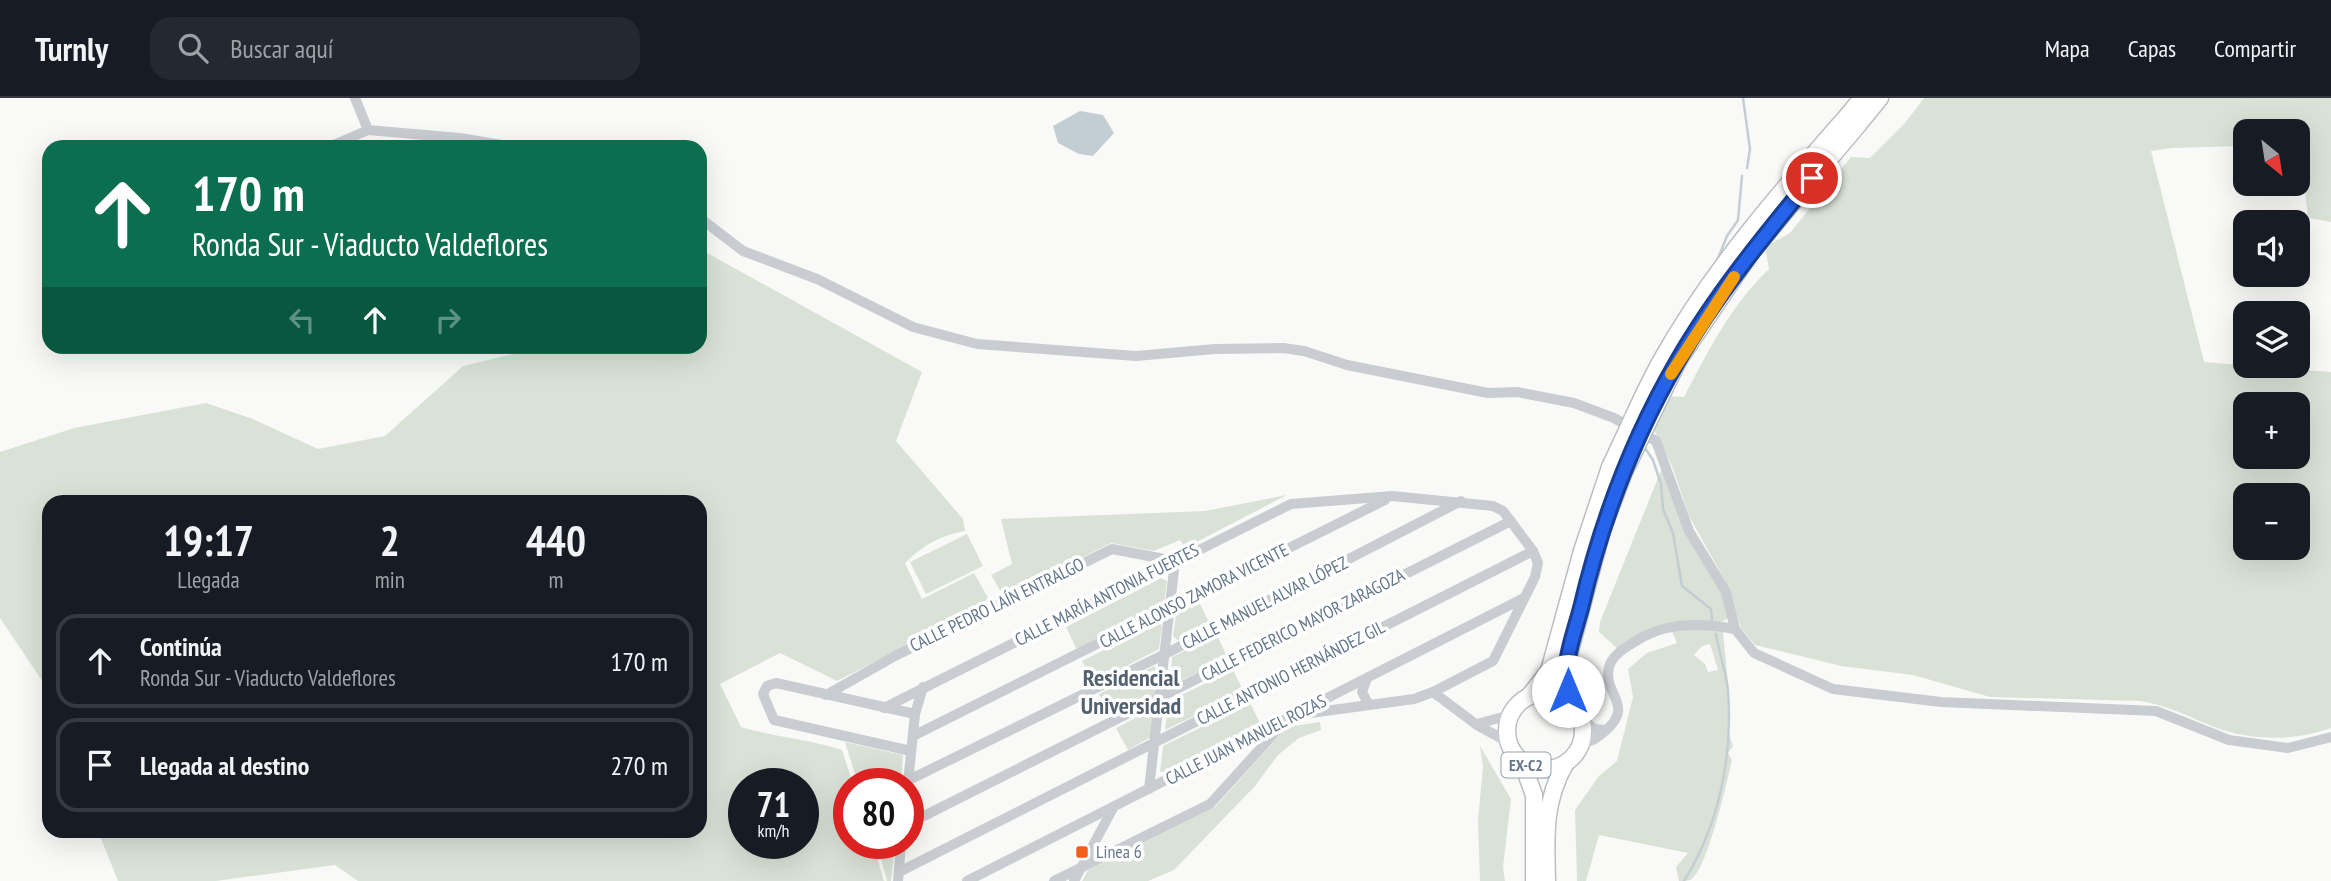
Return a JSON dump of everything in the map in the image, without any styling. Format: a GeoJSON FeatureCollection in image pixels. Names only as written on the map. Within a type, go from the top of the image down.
{"type":"FeatureCollection","features":[{"type":"Feature","properties":{"kind":"highway"},"geometry":{"type":"LineString","coordinates":[[1853,120],[1862,98]]}},
{"type":"Feature","properties":{"kind":"highway"},"geometry":{"type":"LineString","coordinates":[[1510,715],[1521,701],[1543,682],[1552,663],[1582,551],[1662,360],[1719,272],[1773,200],[1853,120],[1880,98]]}},
{"type":"Feature","properties":{"kind":"highway"},"geometry":{"type":"LineString","coordinates":[[1581,744],[1582,720],[1566,682],[1568,658],[1617,470]]}},
{"type":"Feature","properties":{"kind":"highway"},"geometry":{"type":"LineString","coordinates":[[1530,695],[1553,693],[1573,704]]}},
{"type":"Feature","properties":{"kind":"highway","name":"EX-C2"},"geometry":{"type":"LineString","coordinates":[[1510,715],[1506,729],[1508,742],[1522,762],[1534,795],[1534,881]]}},
{"type":"Feature","properties":{"kind":"highway","name":"EX-C2"},"geometry":{"type":"LineString","coordinates":[[1547,881],[1548,806],[1552,788],[1565,764],[1581,744]]}},
{"type":"Feature","properties":{"kind":"highway","name":"EX-C2"},"geometry":{"type":"LineString","coordinates":[[1522,762],[1543,770],[1565,764]]}},
{"type":"Feature","properties":{"kind":"street"},"geometry":{"type":"LineString","coordinates":[[355,98],[368,130]]}},
{"type":"Feature","properties":{"kind":"street"},"geometry":{"type":"LineString","coordinates":[[345,140],[368,130],[472,140]]}},
{"type":"Feature","properties":{"kind":"street"},"geometry":{"type":"LineString","coordinates":[[707,223],[743,251],[817,279],[913,327],[977,344],[1136,356],[1214,349],[1283,348],[1348,365],[1488,393],[1517,392],[1574,403],[1614,418],[1656,441],[1689,531],[1726,592],[1735,629],[1754,653],[1833,689],[1941,702],[2156,711],[2229,740],[2288,748],[2331,737]]}},
{"type":"Feature","properties":{"kind":"street"},"geometry":{"type":"LineString","coordinates":[[1054,881],[1210,804],[1290,718],[1433,692],[1493,660],[1538,563],[1533,551],[1511,520],[1498,508],[1462,501],[1392,496],[1341,500]]}},
{"type":"Feature","properties":{"kind":"street","name":"CALLE ALONSO ZAMORA VICENTE"},"geometry":{"type":"LineString","coordinates":[[913,736],[1392,496]]}},
{"type":"Feature","properties":{"kind":"street"},"geometry":{"type":"LineString","coordinates":[[1427,498],[1434,509],[1432,517]]}},
{"type":"Feature","properties":{"kind":"street"},"geometry":{"type":"LineString","coordinates":[[1341,500],[1348,509],[1347,519]]}},
{"type":"Feature","properties":{"kind":"street","name":"CALLE MARÍA ANTONIA FUERTES"},"geometry":{"type":"LineString","coordinates":[[884,708],[1291,504],[1341,500]]}},
{"type":"Feature","properties":{"kind":"street","name":"CALLE MANUEL ALVAR LÓPEZ"},"geometry":{"type":"LineString","coordinates":[[924,774],[1462,501]]}},
{"type":"Feature","properties":{"kind":"street","name":"CALLE FEDERICO MAYOR ZARAGOZA"},"geometry":{"type":"LineString","coordinates":[[924,816],[1511,520]]}},
{"type":"Feature","properties":{"kind":"street","name":"CALLE PEDRO LAÍN ENTRALGO"},"geometry":{"type":"LineString","coordinates":[[826,695],[895,656],[1112,549],[1175,561]]}},
{"type":"Feature","properties":{"kind":"street","name":"CALLE ANTONIO HERNÁNDEZ GIL"},"geometry":{"type":"LineString","coordinates":[[898,876],[1155,742],[1533,551]]}},
{"type":"Feature","properties":{"kind":"street"},"geometry":{"type":"LineString","coordinates":[[1149,789],[1175,561]]}},
{"type":"Feature","properties":{"kind":"street","name":"CALLE JUAN MANUEL ROZAS"},"geometry":{"type":"LineString","coordinates":[[967,881],[1524,598]]}},
{"type":"Feature","properties":{"kind":"street"},"geometry":{"type":"LineString","coordinates":[[1500,611],[1506,612],[1512,623]]}},
{"type":"Feature","properties":{"kind":"street"},"geometry":{"type":"LineString","coordinates":[[1581,744],[1594,740],[1614,722],[1619,706],[1608,678],[1609,666],[1620,652],[1646,634],[1681,625],[1707,624],[1735,629]]}},
{"type":"Feature","properties":{"kind":"street"},"geometry":{"type":"LineString","coordinates":[[1367,678],[1362,692],[1369,705]]}},
{"type":"Feature","properties":{"kind":"street"},"geometry":{"type":"LineString","coordinates":[[911,751],[774,720],[763,694],[767,686],[776,683],[884,708],[915,718],[928,730]]}},
{"type":"Feature","properties":{"kind":"street"},"geometry":{"type":"LineString","coordinates":[[909,768],[915,718],[923,687]]}},
{"type":"Feature","properties":{"kind":"street"},"geometry":{"type":"LineString","coordinates":[[1339,709],[1341,692],[1369,705]]}},
{"type":"Feature","properties":{"kind":"street"},"geometry":{"type":"LineString","coordinates":[[1433,692],[1477,724],[1508,742]]}},
{"type":"Feature","properties":{"kind":"street"},"geometry":{"type":"LineString","coordinates":[[1477,724],[1492,723],[1510,715]]}},
{"type":"Feature","properties":{"kind":"street"},"geometry":{"type":"LineString","coordinates":[[1582,720],[1595,729],[1606,730]]}},
{"type":"Feature","properties":{"kind":"street"},"geometry":{"type":"LineString","coordinates":[[1248,740],[1256,745],[1257,752]]}},
{"type":"Feature","properties":{"kind":"street"},"geometry":{"type":"LineString","coordinates":[[1074,881],[1113,808]]}},
{"type":"Feature","properties":{"kind":"street"},"geometry":{"type":"LineString","coordinates":[[1087,820],[1095,825],[1099,835]]}},
{"type":"Feature","properties":{"kind":"shaded area"},"geometry":{"type":"Polygon","coordinates":[[[1924,98],[2331,98],[2331,222],[2310,218],[2310,210],[2307,210],[2305,196],[2310,196],[2310,119],[2233,119],[2233,146],[2151,151],[2204,362],[2233,364],[2233,378],[2310,378],[2310,370],[2331,372],[2331,728],[2289,737],[2259,737],[2217,728],[2170,709],[2140,701],[1990,697],[1913,675],[1841,666],[1755,645],[1741,628],[1724,579],[1689,516],[1672,466],[1654,430],[1655,415],[1664,396],[1684,397],[1732,313],[1769,269],[1765,247],[1790,233],[1851,157],[1870,158],[1905,123],[1924,98]]]}},
{"type":"Feature","properties":{"kind":"shaded area"},"geometry":{"type":"Polygon","coordinates":[[[1080,111],[1103,115],[1114,133],[1093,156],[1079,154],[1058,143],[1053,126],[1080,111]]]}},
{"type":"Feature","properties":{"kind":"shaded area"},"geometry":{"type":"Polygon","coordinates":[[[707,253],[922,372],[896,441],[963,519],[965,531],[932,542],[905,563],[922,599],[974,573],[991,603],[837,681],[780,653],[720,684],[741,727],[842,750],[848,768],[833,768],[833,859],[877,859],[884,881],[358,881],[335,865],[216,881],[118,881],[101,838],[707,838],[707,495],[42,495],[42,681],[0,618],[0,452],[74,428],[206,403],[253,419],[318,449],[385,436],[463,366],[514,354],[707,354],[707,253]]]}},
{"type":"Feature","properties":{"kind":"shaded area"},"geometry":{"type":"Polygon","coordinates":[[[1662,468],[1723,596],[1729,617],[1720,623],[1688,621],[1619,650],[1599,632],[1600,622],[1662,468]]]}},
{"type":"Feature","properties":{"kind":"shaded area"},"geometry":{"type":"Polygon","coordinates":[[[1287,495],[1185,548],[1180,540],[1154,551],[1111,543],[1004,597],[991,575],[1012,564],[1001,519],[1205,511],[1287,495]]]}},
{"type":"Feature","properties":{"kind":"shaded area"},"geometry":{"type":"Polygon","coordinates":[[[967,534],[983,566],[926,594],[910,562],[967,534]]]}},
{"type":"Feature","properties":{"kind":"shaded area"},"geometry":{"type":"Polygon","coordinates":[[[1161,578],[1167,581],[1164,605],[1077,650],[1066,627],[1161,578]]]}},
{"type":"Feature","properties":{"kind":"shaded area"},"geometry":{"type":"Polygon","coordinates":[[[1199,602],[1210,624],[1177,640],[1173,636],[1176,615],[1199,602]]]}},
{"type":"Feature","properties":{"kind":"shaded area"},"geometry":{"type":"Polygon","coordinates":[[[1157,623],[1162,625],[1159,649],[1094,683],[1082,661],[1157,623]]]}},
{"type":"Feature","properties":{"kind":"shaded area"},"geometry":{"type":"Polygon","coordinates":[[[1704,628],[1723,632],[1729,693],[1729,735],[1733,746],[1728,753],[1732,760],[1703,861],[1690,880],[1679,881],[1676,867],[1688,853],[1599,835],[1586,881],[1577,881],[1575,810],[1599,776],[1617,761],[1633,697],[1628,669],[1647,653],[1677,643],[1672,631],[1704,628]],[[1710,644],[1702,646],[1694,655],[1705,664],[1708,672],[1718,670],[1710,644]]]}},
{"type":"Feature","properties":{"kind":"shaded area"},"geometry":{"type":"Polygon","coordinates":[[[1217,635],[1228,659],[1171,685],[1172,657],[1217,635]]]}},
{"type":"Feature","properties":{"kind":"shaded area"},"geometry":{"type":"Polygon","coordinates":[[[1154,666],[1158,672],[1155,695],[1111,717],[1099,694],[1154,666]]]}},
{"type":"Feature","properties":{"kind":"shaded area"},"geometry":{"type":"Polygon","coordinates":[[[1233,670],[1244,692],[1165,730],[1169,701],[1233,670]]]}},
{"type":"Feature","properties":{"kind":"shaded area"},"geometry":{"type":"Polygon","coordinates":[[[1250,703],[1261,725],[1168,772],[1160,772],[1163,746],[1250,703]]]}},
{"type":"Feature","properties":{"kind":"shaded area"},"geometry":{"type":"Polygon","coordinates":[[[1149,711],[1153,713],[1151,737],[1128,750],[1116,728],[1149,711]]]}},
{"type":"Feature","properties":{"kind":"shaded area"},"geometry":{"type":"Polygon","coordinates":[[[1320,722],[1321,730],[1299,738],[1278,755],[1255,786],[1174,870],[1148,881],[1082,881],[1088,870],[1215,807],[1287,727],[1320,722]]]}},
{"type":"Feature","properties":{"kind":"shaded area"},"geometry":{"type":"Polygon","coordinates":[[[845,742],[903,755],[902,768],[853,768],[845,742]]]}},
{"type":"Feature","properties":{"kind":"shaded area"},"geometry":{"type":"Polygon","coordinates":[[[1480,746],[1511,799],[1503,867],[1505,881],[1480,881],[1478,821],[1483,766],[1480,746]]]}},
{"type":"Feature","properties":{"kind":"shaded area"},"geometry":{"type":"Polygon","coordinates":[[[881,859],[893,859],[891,881],[887,881],[881,859]]]}},
{"type":"Feature","properties":{"kind":"waterway"},"geometry":{"type":"LineString","coordinates":[[1743,98],[1750,149],[1747,168]]}},
{"type":"Feature","properties":{"kind":"waterway"},"geometry":{"type":"LineString","coordinates":[[1717,261],[1727,236],[1738,220],[1742,176]]}},
{"type":"Feature","properties":{"kind":"waterway"},"geometry":{"type":"LineString","coordinates":[[1656,354],[1663,342]]}},
{"type":"Feature","properties":{"kind":"waterway"},"geometry":{"type":"LineString","coordinates":[[1631,404],[1640,385]]}},
{"type":"Feature","properties":{"kind":"waterway"},"geometry":{"type":"LineString","coordinates":[[1643,445],[1653,460],[1661,484],[1663,509],[1673,533],[1682,586],[1711,609],[1712,620]]}},
{"type":"Feature","properties":{"kind":"waterway"},"geometry":{"type":"LineString","coordinates":[[1684,881],[1715,814],[1726,765],[1728,691],[1716,634]]}},
{"type":"Feature","properties":{"kind":"slow traffic"},"geometry":{"type":"LineString","coordinates":[[1671,374],[1734,277]]}},
{"type":"Feature","properties":{"kind":"place","name":"Linea 6"},"geometry":{"type":"Point","coordinates":[1082,852]}},
{"type":"Feature","properties":{"kind":"district","name":"Residencial Universidad"},"geometry":{"type":"Point","coordinates":[1131,692]}},
{"type":"Feature","properties":{"kind":"route"},"geometry":{"type":"LineString","coordinates":[[1568,691],[1568,658],[1602,530],[1624,472],[1651,413],[1678,361],[1752,251],[1812,178]]}}]}
